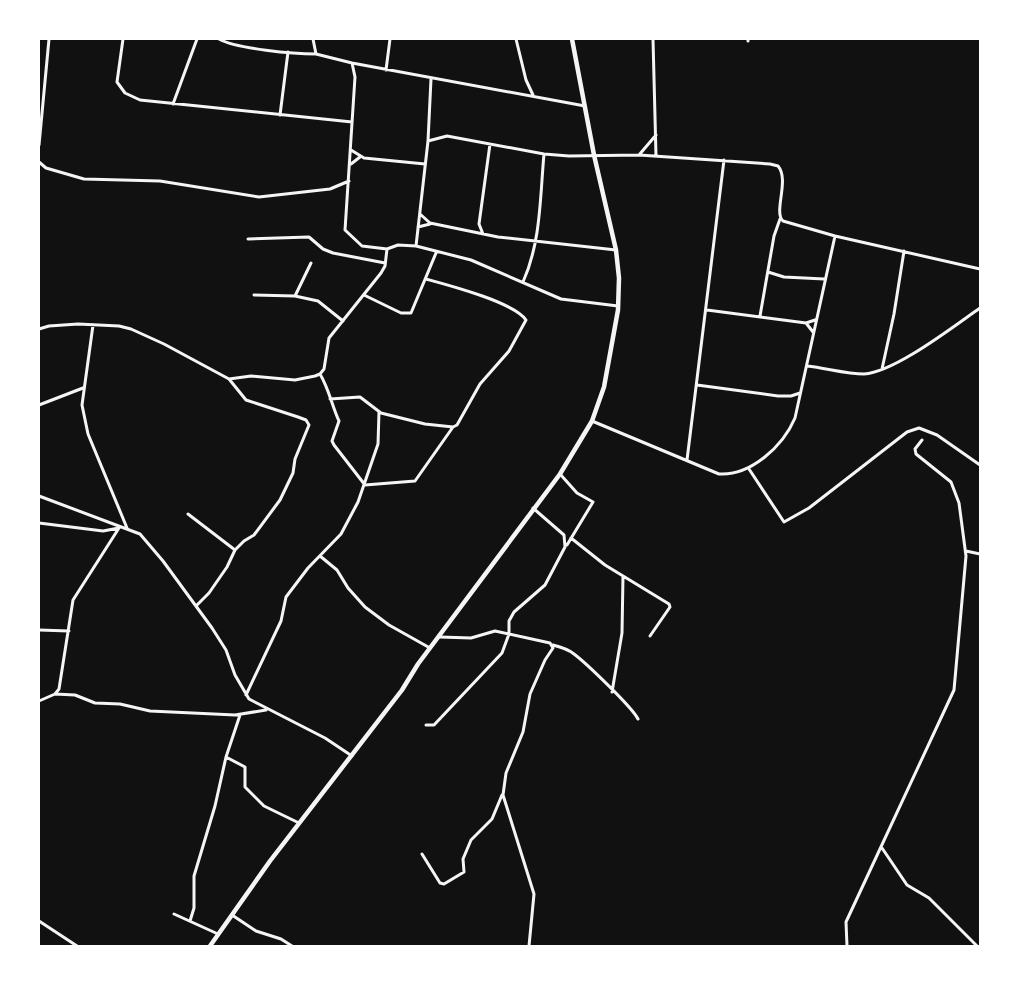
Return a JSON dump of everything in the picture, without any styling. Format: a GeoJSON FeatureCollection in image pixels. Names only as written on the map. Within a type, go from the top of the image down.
{"type":"FeatureCollection","features":[{"type":"Feature","properties":{"kind":"main road"},"geometry":{"type":"LineString","coordinates":[[210,946],[299,823],[402,690],[430,648],[440,637],[532,508],[560,474],[592,421],[604,387],[619,306],[619,278],[616,250],[594,155],[572,39]]}},
{"type":"Feature","properties":{"kind":"street"},"geometry":{"type":"LineString","coordinates":[[39,145],[49,39]]}},
{"type":"Feature","properties":{"kind":"street"},"geometry":{"type":"LineString","coordinates":[[123,39],[116,78],[121,91],[140,100],[352,122]]}},
{"type":"Feature","properties":{"kind":"street"},"geometry":{"type":"LineString","coordinates":[[173,104],[197,39]]}},
{"type":"Feature","properties":{"kind":"street"},"geometry":{"type":"LineString","coordinates":[[219,39],[236,45],[316,54],[431,79],[585,106]]}},
{"type":"Feature","properties":{"kind":"street"},"geometry":{"type":"LineString","coordinates":[[312,39],[316,54]]}},
{"type":"Feature","properties":{"kind":"street"},"geometry":{"type":"LineString","coordinates":[[386,70],[390,39]]}},
{"type":"Feature","properties":{"kind":"street"},"geometry":{"type":"LineString","coordinates":[[516,39],[526,80],[533,96]]}},
{"type":"Feature","properties":{"kind":"street"},"geometry":{"type":"LineString","coordinates":[[652,39],[656,156]]}},
{"type":"Feature","properties":{"kind":"street"},"geometry":{"type":"LineString","coordinates":[[280,116],[288,52]]}},
{"type":"Feature","properties":{"kind":"street"},"geometry":{"type":"LineString","coordinates":[[352,63],[355,76],[345,230],[362,246],[387,249],[398,246],[416,246],[436,253],[471,260],[561,299],[619,306]]}},
{"type":"Feature","properties":{"kind":"street"},"geometry":{"type":"LineString","coordinates":[[416,246],[428,140],[431,79]]}},
{"type":"Feature","properties":{"kind":"street"},"geometry":{"type":"LineString","coordinates":[[639,154],[656,134]]}},
{"type":"Feature","properties":{"kind":"street"},"geometry":{"type":"LineString","coordinates":[[428,140],[447,136],[544,154],[569,156],[639,154],[778,166],[782,174],[780,218],[774,236],[760,316]]}},
{"type":"Feature","properties":{"kind":"street"},"geometry":{"type":"LineString","coordinates":[[483,234],[479,224],[490,144]]}},
{"type":"Feature","properties":{"kind":"street"},"geometry":{"type":"LineString","coordinates":[[351,150],[360,157],[425,164]]}},
{"type":"Feature","properties":{"kind":"street"},"geometry":{"type":"LineString","coordinates":[[523,282],[532,260],[536,242],[544,154]]}},
{"type":"Feature","properties":{"kind":"street"},"geometry":{"type":"LineString","coordinates":[[350,164],[360,157]]}},
{"type":"Feature","properties":{"kind":"street"},"geometry":{"type":"LineString","coordinates":[[687,460],[724,160]]}},
{"type":"Feature","properties":{"kind":"street"},"geometry":{"type":"LineString","coordinates":[[39,162],[46,168],[84,179],[160,181],[259,198],[330,189],[349,181]]}},
{"type":"Feature","properties":{"kind":"street"},"geometry":{"type":"LineString","coordinates":[[420,214],[430,223]]}},
{"type":"Feature","properties":{"kind":"street"},"geometry":{"type":"LineString","coordinates":[[780,218],[792,225],[835,236],[980,269]]}},
{"type":"Feature","properties":{"kind":"street"},"geometry":{"type":"LineString","coordinates":[[418,227],[430,223],[536,242],[616,250]]}},
{"type":"Feature","properties":{"kind":"street"},"geometry":{"type":"LineString","coordinates":[[592,421],[719,474],[730,475],[748,468],[777,446],[790,430],[801,393],[808,366],[815,320],[835,236]]}},
{"type":"Feature","properties":{"kind":"street"},"geometry":{"type":"LineString","coordinates":[[248,239],[309,237],[323,249],[333,253],[385,263]]}},
{"type":"Feature","properties":{"kind":"street"},"geometry":{"type":"LineString","coordinates":[[320,374],[327,358],[329,338],[376,282],[385,263],[387,249]]}},
{"type":"Feature","properties":{"kind":"street"},"geometry":{"type":"LineString","coordinates":[[882,369],[894,314],[904,251]]}},
{"type":"Feature","properties":{"kind":"street"},"geometry":{"type":"LineString","coordinates":[[364,295],[397,312],[411,313],[436,253]]}},
{"type":"Feature","properties":{"kind":"street"},"geometry":{"type":"LineString","coordinates":[[295,296],[311,264]]}},
{"type":"Feature","properties":{"kind":"street"},"geometry":{"type":"LineString","coordinates":[[768,272],[784,277],[824,279]]}},
{"type":"Feature","properties":{"kind":"street"},"geometry":{"type":"LineString","coordinates":[[365,485],[417,480],[453,427],[457,425],[480,384],[509,351],[526,320],[519,314],[475,293],[426,279]]}},
{"type":"Feature","properties":{"kind":"street"},"geometry":{"type":"LineString","coordinates":[[254,295],[295,296],[318,301],[343,321]]}},
{"type":"Feature","properties":{"kind":"street"},"geometry":{"type":"LineString","coordinates":[[808,366],[865,374],[882,369],[909,355],[980,308]]}},
{"type":"Feature","properties":{"kind":"street"},"geometry":{"type":"LineString","coordinates":[[707,310],[806,324],[815,320]]}},
{"type":"Feature","properties":{"kind":"street"},"geometry":{"type":"LineString","coordinates":[[806,324],[813,332]]}},
{"type":"Feature","properties":{"kind":"street"},"geometry":{"type":"LineString","coordinates":[[39,329],[51,326],[93,325],[119,326],[143,333],[229,379],[246,400],[306,420],[309,425],[295,459],[293,473],[280,500],[254,535],[244,541],[236,550],[209,593],[197,605]]}},
{"type":"Feature","properties":{"kind":"street"},"geometry":{"type":"LineString","coordinates":[[93,325],[82,405],[88,434],[127,528]]}},
{"type":"Feature","properties":{"kind":"street"},"geometry":{"type":"LineString","coordinates":[[320,374],[326,384],[339,422],[332,441],[365,485]]}},
{"type":"Feature","properties":{"kind":"street"},"geometry":{"type":"LineString","coordinates":[[229,379],[257,376],[295,380],[320,374]]}},
{"type":"Feature","properties":{"kind":"street"},"geometry":{"type":"LineString","coordinates":[[696,385],[778,396],[791,396],[801,393]]}},
{"type":"Feature","properties":{"kind":"street"},"geometry":{"type":"LineString","coordinates":[[39,405],[84,387]]}},
{"type":"Feature","properties":{"kind":"street"},"geometry":{"type":"LineString","coordinates":[[330,399],[360,397],[379,412],[425,424],[453,427]]}},
{"type":"Feature","properties":{"kind":"street"},"geometry":{"type":"LineString","coordinates":[[246,696],[281,621],[286,597],[341,534],[365,485],[378,441],[379,412]]}},
{"type":"Feature","properties":{"kind":"street"},"geometry":{"type":"LineString","coordinates":[[748,468],[784,522],[809,508],[908,432],[919,428],[937,435],[980,465]]}},
{"type":"Feature","properties":{"kind":"street"},"geometry":{"type":"LineString","coordinates":[[848,946],[846,922],[953,696],[966,551],[959,503],[954,486],[916,454],[915,449],[922,440]]}},
{"type":"Feature","properties":{"kind":"street"},"geometry":{"type":"LineString","coordinates":[[426,725],[434,724],[502,653],[509,634],[509,621],[514,612],[546,583],[593,502],[577,493],[560,474]]}},
{"type":"Feature","properties":{"kind":"street"},"geometry":{"type":"LineString","coordinates":[[39,496],[119,528]]}},
{"type":"Feature","properties":{"kind":"street"},"geometry":{"type":"LineString","coordinates":[[532,508],[558,528],[565,537],[566,546]]}},
{"type":"Feature","properties":{"kind":"street"},"geometry":{"type":"LineString","coordinates":[[188,514],[236,550]]}},
{"type":"Feature","properties":{"kind":"street"},"geometry":{"type":"LineString","coordinates":[[39,524],[108,531],[127,528],[140,534],[197,605],[226,650],[235,675],[246,696],[267,710],[325,738],[352,756]]}},
{"type":"Feature","properties":{"kind":"street"},"geometry":{"type":"LineString","coordinates":[[55,694],[61,685],[73,600],[119,528]]}},
{"type":"Feature","properties":{"kind":"street"},"geometry":{"type":"LineString","coordinates":[[571,538],[605,566],[670,604],[670,607],[650,636]]}},
{"type":"Feature","properties":{"kind":"street"},"geometry":{"type":"LineString","coordinates":[[966,551],[980,554]]}},
{"type":"Feature","properties":{"kind":"street"},"geometry":{"type":"LineString","coordinates":[[320,556],[337,570],[348,588],[365,607],[389,625],[430,648]]}},
{"type":"Feature","properties":{"kind":"street"},"geometry":{"type":"LineString","coordinates":[[612,692],[622,633],[623,576]]}},
{"type":"Feature","properties":{"kind":"street"},"geometry":{"type":"LineString","coordinates":[[39,630],[61,629],[69,631]]}},
{"type":"Feature","properties":{"kind":"street"},"geometry":{"type":"LineString","coordinates":[[440,637],[471,638],[495,631],[565,648],[575,654],[638,719]]}},
{"type":"Feature","properties":{"kind":"street"},"geometry":{"type":"LineString","coordinates":[[422,854],[440,883],[444,884],[464,872],[463,859],[472,840],[492,819],[503,795],[506,773],[523,732],[530,694],[545,660],[552,650],[552,644]]}},
{"type":"Feature","properties":{"kind":"street"},"geometry":{"type":"LineString","coordinates":[[39,701],[55,694],[75,695],[96,703],[120,704],[150,711],[240,714],[267,710]]}},
{"type":"Feature","properties":{"kind":"street"},"geometry":{"type":"LineString","coordinates":[[190,921],[194,907],[194,876],[215,806],[226,757],[240,714]]}},
{"type":"Feature","properties":{"kind":"street"},"geometry":{"type":"LineString","coordinates":[[226,757],[245,767],[245,787],[264,806],[299,823]]}},
{"type":"Feature","properties":{"kind":"street"},"geometry":{"type":"LineString","coordinates":[[503,795],[534,894],[529,946]]}},
{"type":"Feature","properties":{"kind":"street"},"geometry":{"type":"LineString","coordinates":[[882,847],[907,885],[929,898],[977,946]]}},
{"type":"Feature","properties":{"kind":"street"},"geometry":{"type":"LineString","coordinates":[[174,914],[219,934]]}},
{"type":"Feature","properties":{"kind":"street"},"geometry":{"type":"LineString","coordinates":[[232,915],[256,931],[281,939],[292,946]]}},
{"type":"Feature","properties":{"kind":"street"},"geometry":{"type":"LineString","coordinates":[[39,921],[74,946]]}}]}
